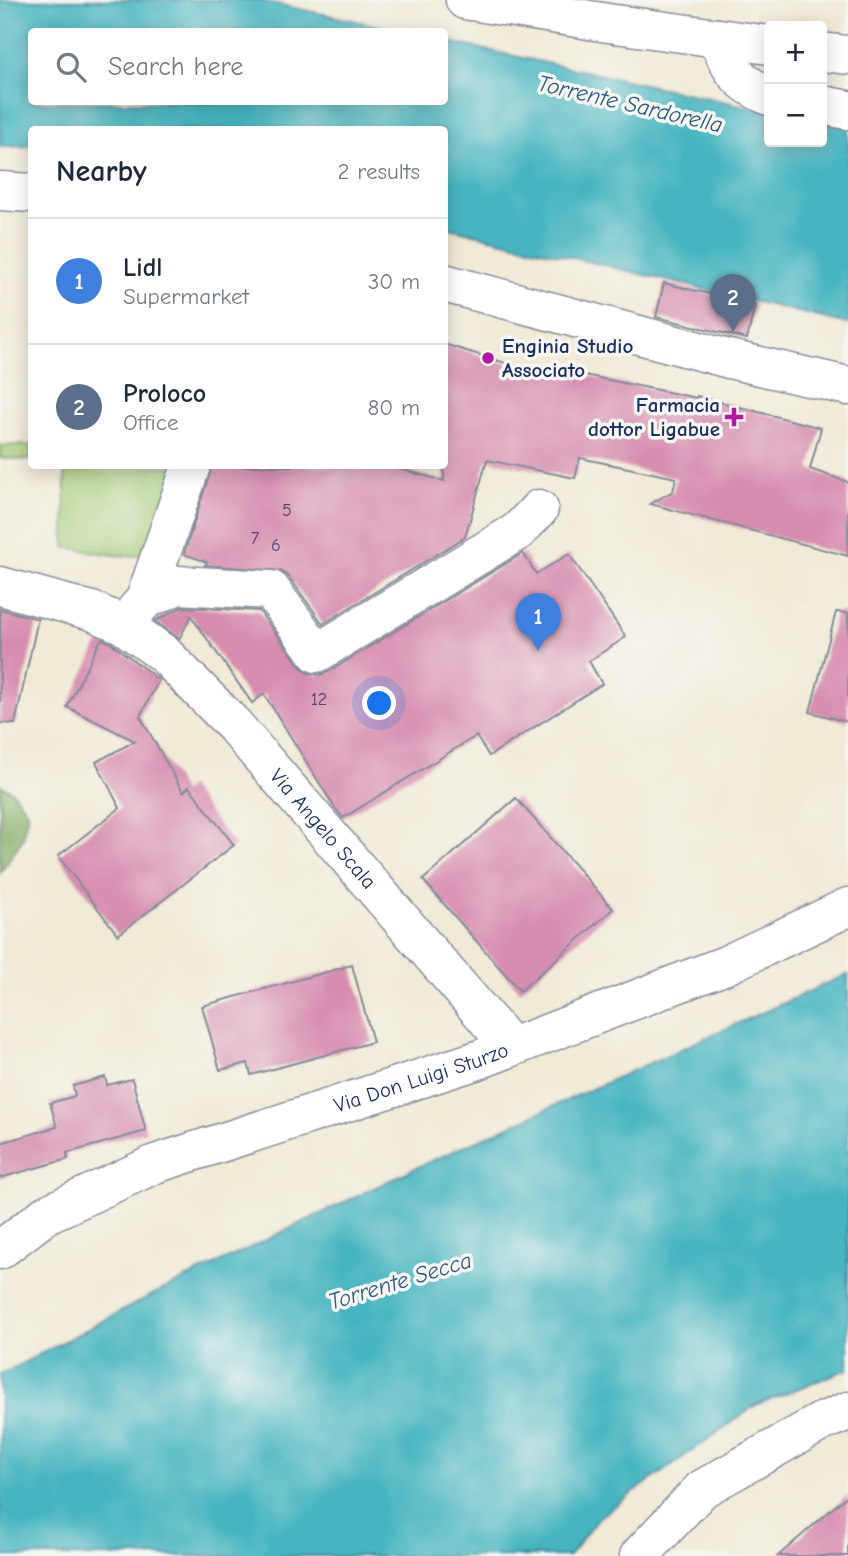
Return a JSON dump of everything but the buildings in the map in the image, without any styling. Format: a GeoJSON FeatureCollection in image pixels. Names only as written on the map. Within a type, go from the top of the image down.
{"type":"FeatureCollection","features":[{"type":"Feature","properties":{"kind":"street"},"geometry":{"type":"LineString","coordinates":[[465,0],[611,12],[718,38],[764,44]]}},
{"type":"Feature","properties":{"kind":"street"},"geometry":{"type":"LineString","coordinates":[[718,38],[737,77],[750,88],[764,94]]}},
{"type":"Feature","properties":{"kind":"street"},"geometry":{"type":"LineString","coordinates":[[827,53],[848,55]]}},
{"type":"Feature","properties":{"kind":"street"},"geometry":{"type":"LineString","coordinates":[[827,106],[848,110]]}},
{"type":"Feature","properties":{"kind":"street"},"geometry":{"type":"LineString","coordinates":[[0,191],[28,193]]}},
{"type":"Feature","properties":{"kind":"street"},"geometry":{"type":"LineString","coordinates":[[448,284],[729,359],[848,386]]}},
{"type":"Feature","properties":{"kind":"street"},"geometry":{"type":"LineString","coordinates":[[134,612],[162,556],[190,469]]}},
{"type":"Feature","properties":{"kind":"street"},"geometry":{"type":"LineString","coordinates":[[134,612],[178,585],[271,590],[317,653],[518,531],[539,509]]}},
{"type":"Feature","properties":{"kind":"street","name":"Via Angelo Scala"},"geometry":{"type":"LineString","coordinates":[[0,586],[92,611],[134,612],[164,654],[233,724],[511,1047]]}},
{"type":"Feature","properties":{"kind":"street","name":"Via Don Luigi Sturzo"},"geometry":{"type":"LineString","coordinates":[[0,1250],[47,1214],[155,1164],[478,1060],[726,965],[848,908]]}},
{"type":"Feature","properties":{"kind":"street"},"geometry":{"type":"LineString","coordinates":[[639,1556],[702,1489],[821,1422],[848,1411]]}},
{"type":"Feature","properties":{"kind":"green space"},"geometry":{"type":"Polygon","coordinates":[[[28,445],[28,460],[0,458],[0,446],[28,445]]]}},
{"type":"Feature","properties":{"kind":"green space"},"geometry":{"type":"Polygon","coordinates":[[[65,469],[182,469],[150,553],[118,555],[65,547],[65,469]]]}},
{"type":"Feature","properties":{"kind":"green space"},"geometry":{"type":"Polygon","coordinates":[[[0,785],[12,791],[28,813],[22,840],[0,873],[0,785]]]}},
{"type":"Feature","properties":{"kind":"water","name":"Torrente Sardorella"},"geometry":{"type":"Polygon","coordinates":[[[0,0],[257,0],[389,28],[28,28],[28,105],[448,105],[448,42],[764,110],[764,147],[827,147],[827,123],[848,128],[848,324],[448,228],[448,126],[28,126],[28,146],[0,147],[0,0]]]}},
{"type":"Feature","properties":{"kind":"water","name":"Torrente Secca"},"geometry":{"type":"Polygon","coordinates":[[[848,974],[848,1369],[756,1405],[598,1518],[569,1556],[0,1556],[0,1375],[154,1294],[411,1170],[848,974]]]}},
{"type":"Feature","properties":{"kind":"place","name":"Proloco"},"geometry":{"type":"Point","coordinates":[733,332]}},
{"type":"Feature","properties":{"kind":"place","name":"Enginia Studio Associato"},"geometry":{"type":"Point","coordinates":[488,358]}},
{"type":"Feature","properties":{"kind":"place","name":"Farmacia dottor Ligabue"},"geometry":{"type":"Point","coordinates":[734,417]}},
{"type":"Feature","properties":{"kind":"place","name":"Lidl"},"geometry":{"type":"Point","coordinates":[538,651]}}]}
